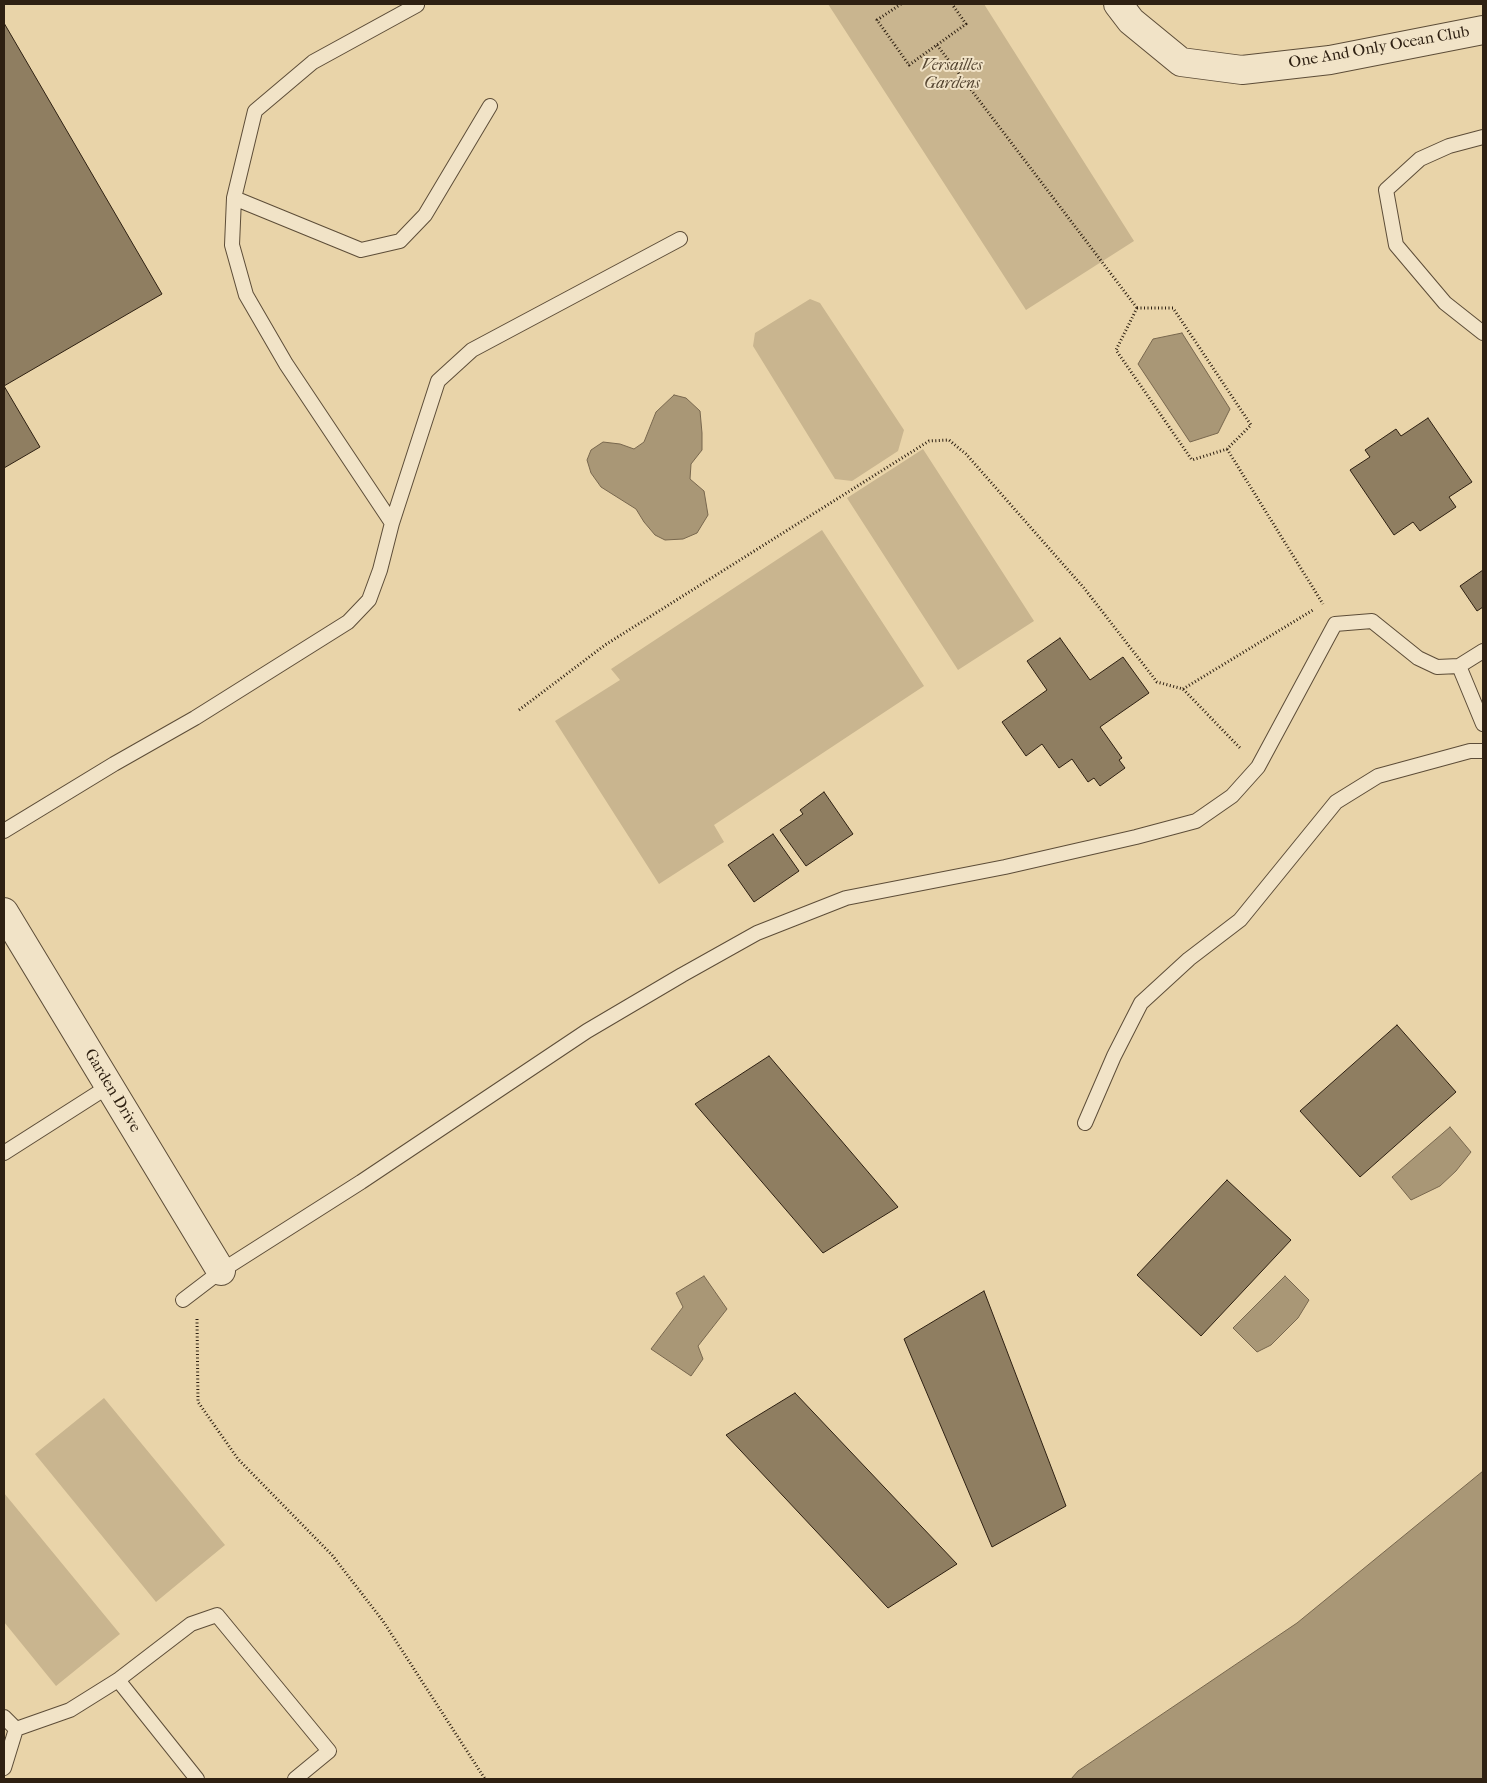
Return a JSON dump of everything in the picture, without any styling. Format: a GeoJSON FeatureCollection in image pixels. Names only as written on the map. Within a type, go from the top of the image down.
{"type":"FeatureCollection","features":[{"type":"Feature","properties":{"kind":"street","name":"One And Only Ocean Club"},"geometry":{"type":"LineString","coordinates":[[1118,4],[1131,21],[1181,62],[1242,70],[1330,60],[1483,30]]}},
{"type":"Feature","properties":{"kind":"street","name":"Garden Drive"},"geometry":{"type":"LineString","coordinates":[[4,912],[221,1271]]}},
{"type":"Feature","properties":{"kind":"lane"},"geometry":{"type":"LineString","coordinates":[[392,522],[286,364],[246,296],[232,245],[234,198],[255,111],[313,62],[417,5]]}},
{"type":"Feature","properties":{"kind":"lane"},"geometry":{"type":"LineString","coordinates":[[234,198],[361,250],[400,241],[425,215],[490,106]]}},
{"type":"Feature","properties":{"kind":"lane"},"geometry":{"type":"LineString","coordinates":[[1483,137],[1449,146],[1420,159],[1386,190],[1396,245],[1445,303],[1483,333]]}},
{"type":"Feature","properties":{"kind":"lane"},"geometry":{"type":"LineString","coordinates":[[4,830],[195,718],[348,622],[369,600],[380,570],[392,522],[438,381],[472,350],[680,239]]}},
{"type":"Feature","properties":{"kind":"lane"},"geometry":{"type":"LineString","coordinates":[[183,1300],[221,1271],[361,1182],[587,1030],[757,933],[846,898],[1005,867],[1136,837],[1196,821],[1232,796],[1258,768],[1335,624],[1372,621],[1418,658],[1437,667],[1459,666],[1483,651]]}},
{"type":"Feature","properties":{"kind":"lane"},"geometry":{"type":"LineString","coordinates":[[1459,666],[1479,703],[1483,724]]}},
{"type":"Feature","properties":{"kind":"lane"},"geometry":{"type":"LineString","coordinates":[[1085,1123],[1114,1056],[1141,1003],[1189,959],[1240,920],[1336,802],[1378,776],[1470,751],[1483,751]]}},
{"type":"Feature","properties":{"kind":"lane"},"geometry":{"type":"LineString","coordinates":[[4,1154],[109,1086]]}},
{"type":"Feature","properties":{"kind":"lane"},"geometry":{"type":"LineString","coordinates":[[16,1728],[70,1710],[118,1680],[191,1624],[217,1615],[329,1751],[295,1779]]}},
{"type":"Feature","properties":{"kind":"lane"},"geometry":{"type":"LineString","coordinates":[[118,1680],[196,1779]]}},
{"type":"Feature","properties":{"kind":"lane"},"geometry":{"type":"LineString","coordinates":[[4,1717],[16,1728]]}},
{"type":"Feature","properties":{"kind":"lane"},"geometry":{"type":"LineString","coordinates":[[4,1768],[16,1728]]}},
{"type":"Feature","properties":{"kind":"path"},"geometry":{"type":"LineString","coordinates":[[901,4],[877,20],[909,65],[966,24],[952,4]]}},
{"type":"Feature","properties":{"kind":"path"},"geometry":{"type":"LineString","coordinates":[[937,45],[1137,308]]}},
{"type":"Feature","properties":{"kind":"path"},"geometry":{"type":"LineString","coordinates":[[1137,308],[1173,308],[1251,425],[1227,449],[1192,460],[1116,350],[1137,308]]}},
{"type":"Feature","properties":{"kind":"path"},"geometry":{"type":"LineString","coordinates":[[519,710],[604,645],[929,441],[950,440],[966,454],[1084,588],[1157,682],[1183,689],[1258,768]]}},
{"type":"Feature","properties":{"kind":"path"},"geometry":{"type":"LineString","coordinates":[[1227,449],[1335,624]]}},
{"type":"Feature","properties":{"kind":"path"},"geometry":{"type":"LineString","coordinates":[[1183,689],[1315,609]]}},
{"type":"Feature","properties":{"kind":"path"},"geometry":{"type":"LineString","coordinates":[[197,1289],[198,1402],[238,1459],[332,1555],[383,1621],[485,1779]]}},
{"type":"Feature","properties":{"kind":"green space","name":"Versailles Gardens"},"geometry":{"type":"Polygon","coordinates":[[[828,4],[984,4],[1134,241],[1026,310],[828,4]]]}},
{"type":"Feature","properties":{"kind":"green space"},"geometry":{"type":"Polygon","coordinates":[[[810,299],[820,303],[904,430],[898,451],[852,481],[835,479],[753,346],[755,333],[810,299]]]}},
{"type":"Feature","properties":{"kind":"green space"},"geometry":{"type":"Polygon","coordinates":[[[923,449],[1034,621],[958,670],[847,498],[923,449]]]}},
{"type":"Feature","properties":{"kind":"green space"},"geometry":{"type":"Polygon","coordinates":[[[822,530],[924,686],[714,825],[724,842],[659,884],[555,721],[620,680],[611,669],[822,530]]]}},
{"type":"Feature","properties":{"kind":"green space"},"geometry":{"type":"Polygon","coordinates":[[[104,1398],[225,1545],[156,1602],[35,1454],[104,1398]]]}},
{"type":"Feature","properties":{"kind":"green space"},"geometry":{"type":"Polygon","coordinates":[[[4,1493],[120,1634],[56,1686],[4,1622],[4,1493]]]}},
{"type":"Feature","properties":{"kind":"shaded area"},"geometry":{"type":"Polygon","coordinates":[[[1182,333],[1230,409],[1218,433],[1190,442],[1138,364],[1153,339],[1182,333]]]}},
{"type":"Feature","properties":{"kind":"shaded area"},"geometry":{"type":"Polygon","coordinates":[[[674,395],[686,398],[700,411],[702,450],[691,464],[690,479],[704,491],[708,515],[697,533],[683,539],[665,540],[655,535],[636,509],[601,487],[591,473],[587,460],[591,450],[603,442],[620,444],[634,449],[644,442],[656,412],[674,395]]]}},
{"type":"Feature","properties":{"kind":"shaded area"},"geometry":{"type":"Polygon","coordinates":[[[1450,1127],[1471,1152],[1456,1171],[1440,1186],[1411,1200],[1392,1177],[1450,1127]]]}},
{"type":"Feature","properties":{"kind":"shaded area"},"geometry":{"type":"Polygon","coordinates":[[[704,1276],[727,1309],[698,1346],[703,1359],[691,1376],[651,1349],[683,1307],[676,1293],[704,1276]]]}},
{"type":"Feature","properties":{"kind":"shaded area"},"geometry":{"type":"Polygon","coordinates":[[[1285,1276],[1309,1300],[1298,1318],[1271,1345],[1257,1352],[1233,1328],[1285,1276]]]}},
{"type":"Feature","properties":{"kind":"shaded area"},"geometry":{"type":"Polygon","coordinates":[[[1483,1471],[1483,1779],[1071,1779],[1078,1771],[1297,1623],[1483,1471]]]}},
{"type":"Feature","properties":{"kind":"building"},"geometry":{"type":"Polygon","coordinates":[[[4,23],[162,294],[4,386],[4,23]]]}},
{"type":"Feature","properties":{"kind":"building"},"geometry":{"type":"Polygon","coordinates":[[[4,386],[40,447],[4,468],[4,386]]]}},
{"type":"Feature","properties":{"kind":"building"},"geometry":{"type":"Polygon","coordinates":[[[1428,418],[1472,482],[1449,497],[1456,507],[1420,531],[1413,522],[1394,535],[1350,470],[1370,457],[1365,450],[1396,429],[1401,436],[1428,418]]]}},
{"type":"Feature","properties":{"kind":"building"},"geometry":{"type":"Polygon","coordinates":[[[1483,570],[1483,607],[1477,611],[1460,586],[1483,570]]]}},
{"type":"Feature","properties":{"kind":"building"},"geometry":{"type":"Polygon","coordinates":[[[1060,638],[1090,680],[1123,657],[1149,693],[1100,727],[1122,758],[1119,760],[1125,768],[1100,786],[1094,778],[1088,782],[1072,759],[1059,768],[1042,744],[1026,756],[1002,722],[1047,690],[1027,661],[1060,638]]]}},
{"type":"Feature","properties":{"kind":"building"},"geometry":{"type":"Polygon","coordinates":[[[824,792],[853,834],[806,866],[780,830],[803,814],[800,810],[824,792]]]}},
{"type":"Feature","properties":{"kind":"building"},"geometry":{"type":"Polygon","coordinates":[[[773,834],[799,871],[754,902],[728,865],[773,834]]]}},
{"type":"Feature","properties":{"kind":"building"},"geometry":{"type":"Polygon","coordinates":[[[1397,1025],[1456,1092],[1360,1177],[1300,1111],[1397,1025]]]}},
{"type":"Feature","properties":{"kind":"building"},"geometry":{"type":"Polygon","coordinates":[[[769,1056],[898,1207],[823,1253],[695,1104],[769,1056]]]}},
{"type":"Feature","properties":{"kind":"building"},"geometry":{"type":"Polygon","coordinates":[[[1227,1180],[1291,1240],[1201,1336],[1137,1275],[1227,1180]]]}},
{"type":"Feature","properties":{"kind":"building"},"geometry":{"type":"Polygon","coordinates":[[[984,1291],[1066,1506],[992,1547],[904,1339],[984,1291]]]}},
{"type":"Feature","properties":{"kind":"building"},"geometry":{"type":"Polygon","coordinates":[[[795,1393],[957,1564],[888,1608],[726,1435],[795,1393]]]}}]}
